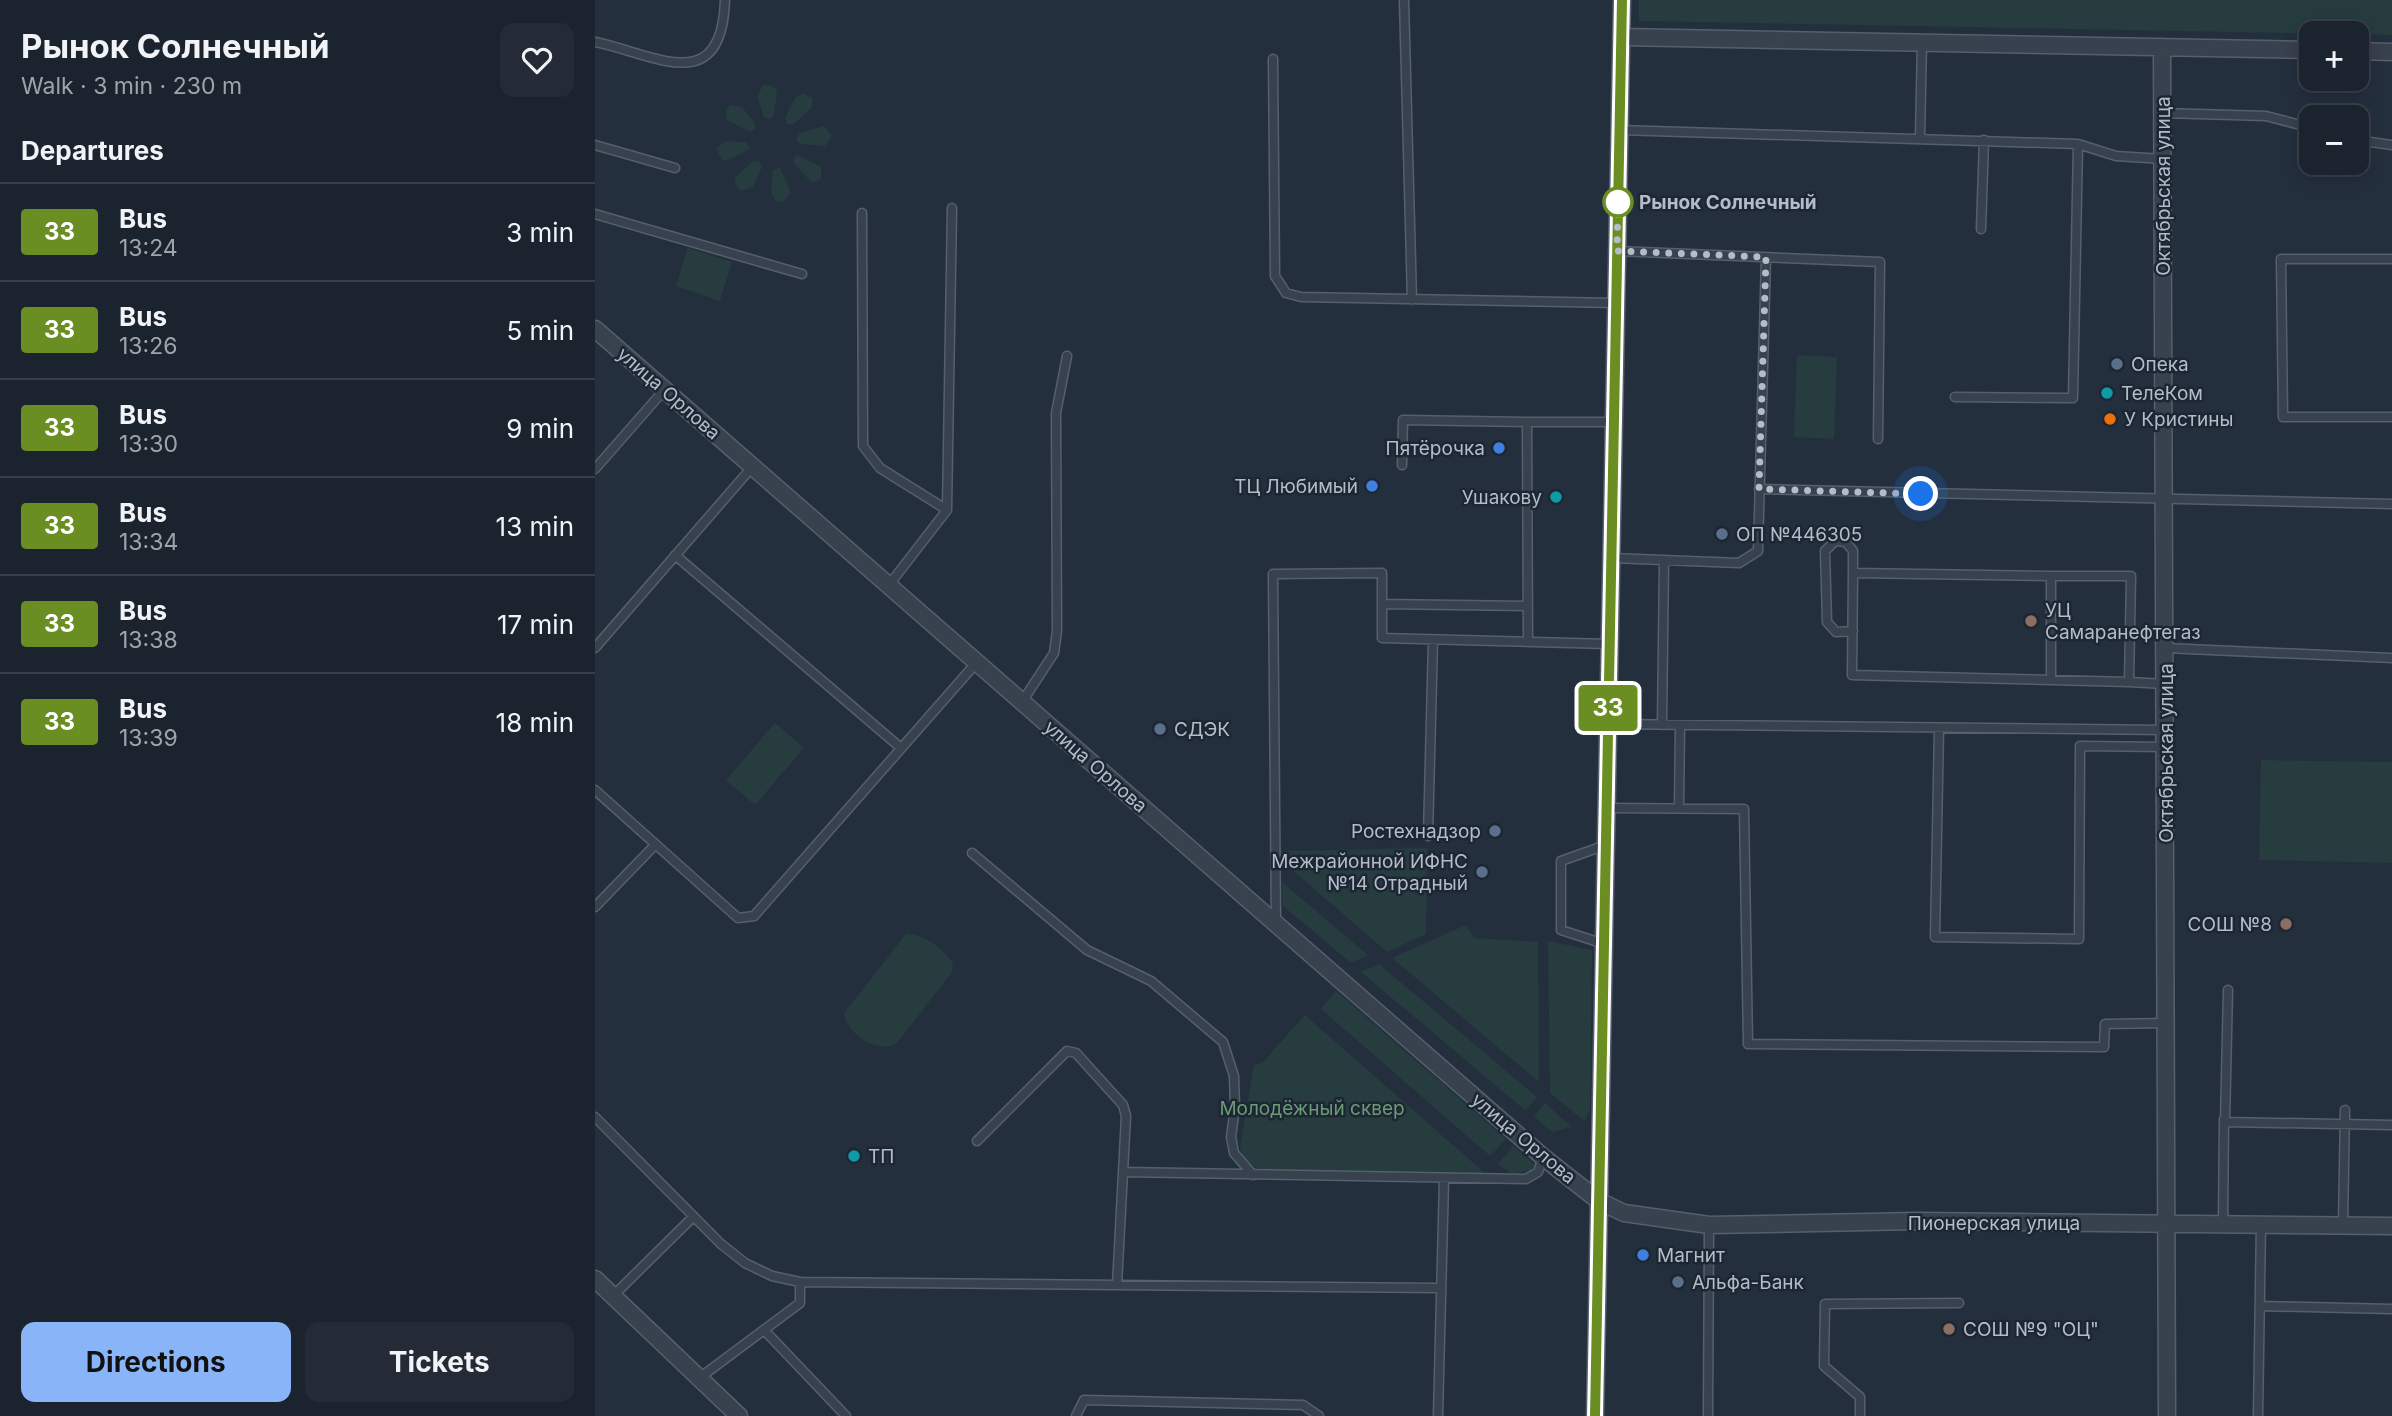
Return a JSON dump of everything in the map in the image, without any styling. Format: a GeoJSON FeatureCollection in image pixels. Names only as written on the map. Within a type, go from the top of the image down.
{"type":"FeatureCollection","features":[{"type":"Feature","properties":{"kind":"street"},"geometry":{"type":"LineString","coordinates":[[1595,1416],[1612,558],[1614,303],[1622,0]]}},
{"type":"Feature","properties":{"kind":"street"},"geometry":{"type":"LineString","coordinates":[[1621,37],[2299,50]]}},
{"type":"Feature","properties":{"kind":"street","name":"Октябрьская улица"},"geometry":{"type":"LineString","coordinates":[[2162,47],[2169,1224],[2167,1416]]}},
{"type":"Feature","properties":{"kind":"street"},"geometry":{"type":"LineString","coordinates":[[2369,51],[2392,52]]}},
{"type":"Feature","properties":{"kind":"street","name":"улица Орлова"},"geometry":{"type":"LineString","coordinates":[[595,329],[1543,1157],[1599,1201]]}},
{"type":"Feature","properties":{"kind":"street","name":"Пионерская улица"},"geometry":{"type":"LineString","coordinates":[[1599,1201],[1624,1213],[1709,1225],[1916,1222],[2392,1226]]}},
{"type":"Feature","properties":{"kind":"street"},"geometry":{"type":"LineString","coordinates":[[595,1279],[739,1416]]}},
{"type":"Feature","properties":{"kind":"lane"},"geometry":{"type":"LineString","coordinates":[[595,42],[667,63],[687,65],[698,62],[706,57],[717,40],[725,0]]}},
{"type":"Feature","properties":{"kind":"lane"},"geometry":{"type":"LineString","coordinates":[[1404,0],[1412,300]]}},
{"type":"Feature","properties":{"kind":"lane"},"geometry":{"type":"LineString","coordinates":[[1920,137],[1923,41]]}},
{"type":"Feature","properties":{"kind":"lane"},"geometry":{"type":"LineString","coordinates":[[1273,59],[1275,276],[1280,288],[1286,293],[1301,297],[1614,303]]}},
{"type":"Feature","properties":{"kind":"lane"},"geometry":{"type":"LineString","coordinates":[[2162,113],[2266,116],[2299,125]]}},
{"type":"Feature","properties":{"kind":"lane"},"geometry":{"type":"LineString","coordinates":[[1619,130],[1920,137],[2078,144],[2116,156],[2163,159]]}},
{"type":"Feature","properties":{"kind":"lane"},"geometry":{"type":"LineString","coordinates":[[1981,229],[1984,140]]}},
{"type":"Feature","properties":{"kind":"lane"},"geometry":{"type":"LineString","coordinates":[[2369,142],[2392,145]]}},
{"type":"Feature","properties":{"kind":"lane"},"geometry":{"type":"LineString","coordinates":[[1955,397],[2073,398],[2078,144]]}},
{"type":"Feature","properties":{"kind":"lane"},"geometry":{"type":"LineString","coordinates":[[595,145],[675,168]]}},
{"type":"Feature","properties":{"kind":"lane"},"geometry":{"type":"LineString","coordinates":[[889,585],[947,510],[951,208]]}},
{"type":"Feature","properties":{"kind":"lane"},"geometry":{"type":"LineString","coordinates":[[862,213],[863,446],[880,468],[947,510]]}},
{"type":"Feature","properties":{"kind":"lane"},"geometry":{"type":"LineString","coordinates":[[595,214],[802,274]]}},
{"type":"Feature","properties":{"kind":"lane"},"geometry":{"type":"LineString","coordinates":[[1617,251],[1880,262],[1878,439]]}},
{"type":"Feature","properties":{"kind":"lane"},"geometry":{"type":"LineString","coordinates":[[1612,558],[1739,563],[1758,551],[1766,257]]}},
{"type":"Feature","properties":{"kind":"lane"},"geometry":{"type":"LineString","coordinates":[[2392,259],[2281,259],[2283,417],[2392,417]]}},
{"type":"Feature","properties":{"kind":"lane"},"geometry":{"type":"LineString","coordinates":[[1023,702],[1054,653],[1057,631],[1056,414],[1067,356]]}},
{"type":"Feature","properties":{"kind":"lane"},"geometry":{"type":"LineString","coordinates":[[595,468],[665,389]]}},
{"type":"Feature","properties":{"kind":"lane"},"geometry":{"type":"LineString","coordinates":[[1402,465],[1403,420],[1612,422]]}},
{"type":"Feature","properties":{"kind":"lane"},"geometry":{"type":"LineString","coordinates":[[1527,422],[1528,642]]}},
{"type":"Feature","properties":{"kind":"lane"},"geometry":{"type":"LineString","coordinates":[[595,648],[753,466]]}},
{"type":"Feature","properties":{"kind":"lane"},"geometry":{"type":"LineString","coordinates":[[1759,489],[2392,503]]}},
{"type":"Feature","properties":{"kind":"lane"},"geometry":{"type":"LineString","coordinates":[[1853,632],[1836,632],[1827,622],[1825,551],[1835,541],[1846,542],[1853,551],[1853,632],[1852,675],[2166,684]]}},
{"type":"Feature","properties":{"kind":"lane"},"geometry":{"type":"LineString","coordinates":[[675,555],[901,748]]}},
{"type":"Feature","properties":{"kind":"lane"},"geometry":{"type":"LineString","coordinates":[[1662,725],[1664,561]]}},
{"type":"Feature","properties":{"kind":"lane"},"geometry":{"type":"LineString","coordinates":[[1276,923],[1273,574],[1382,573],[1382,638],[1609,644]]}},
{"type":"Feature","properties":{"kind":"lane"},"geometry":{"type":"LineString","coordinates":[[1853,573],[2131,576],[2129,682]]}},
{"type":"Feature","properties":{"kind":"lane"},"geometry":{"type":"LineString","coordinates":[[2050,576],[2051,679]]}},
{"type":"Feature","properties":{"kind":"lane"},"geometry":{"type":"LineString","coordinates":[[1382,604],[1527,606]]}},
{"type":"Feature","properties":{"kind":"lane"},"geometry":{"type":"LineString","coordinates":[[1427,836],[1433,639]]}},
{"type":"Feature","properties":{"kind":"lane"},"geometry":{"type":"LineString","coordinates":[[2165,648],[2392,658]]}},
{"type":"Feature","properties":{"kind":"lane"},"geometry":{"type":"LineString","coordinates":[[595,790],[738,918],[754,916],[977,662]]}},
{"type":"Feature","properties":{"kind":"lane"},"geometry":{"type":"LineString","coordinates":[[1608,724],[2166,730]]}},
{"type":"Feature","properties":{"kind":"lane"},"geometry":{"type":"LineString","coordinates":[[1679,808],[1680,726]]}},
{"type":"Feature","properties":{"kind":"lane"},"geometry":{"type":"LineString","coordinates":[[1939,728],[1935,937],[2079,939],[2080,746],[2166,747]]}},
{"type":"Feature","properties":{"kind":"lane"},"geometry":{"type":"LineString","coordinates":[[1607,808],[1744,809],[1748,1044],[2104,1047],[2105,1024],[2168,1023]]}},
{"type":"Feature","properties":{"kind":"lane"},"geometry":{"type":"LineString","coordinates":[[595,907],[655,845]]}},
{"type":"Feature","properties":{"kind":"lane"},"geometry":{"type":"LineString","coordinates":[[1604,944],[1561,930],[1561,861],[1606,845]]}},
{"type":"Feature","properties":{"kind":"lane"},"geometry":{"type":"LineString","coordinates":[[972,853],[1087,950],[1151,981],[1223,1042],[1234,1076],[1235,1108],[1231,1137],[1234,1153],[1253,1175]]}},
{"type":"Feature","properties":{"kind":"lane"},"geometry":{"type":"LineString","coordinates":[[2223,1224],[2228,990]]}},
{"type":"Feature","properties":{"kind":"lane"},"geometry":{"type":"LineString","coordinates":[[977,1141],[1067,1051],[1076,1053],[1123,1105],[1126,1116],[1117,1285]]}},
{"type":"Feature","properties":{"kind":"lane"},"geometry":{"type":"LineString","coordinates":[[2343,1225],[2346,1110]]}},
{"type":"Feature","properties":{"kind":"lane"},"geometry":{"type":"LineString","coordinates":[[595,1116],[693,1217],[745,1263],[772,1276],[800,1282],[1439,1288]]}},
{"type":"Feature","properties":{"kind":"lane"},"geometry":{"type":"LineString","coordinates":[[2224,1119],[2229,1124],[2392,1125]]}},
{"type":"Feature","properties":{"kind":"lane"},"geometry":{"type":"LineString","coordinates":[[1123,1172],[1444,1180],[1526,1179],[1538,1172],[1543,1157]]}},
{"type":"Feature","properties":{"kind":"lane"},"geometry":{"type":"LineString","coordinates":[[1438,1416],[1439,1288],[1444,1180]]}},
{"type":"Feature","properties":{"kind":"lane"},"geometry":{"type":"LineString","coordinates":[[612,1297],[693,1217]]}},
{"type":"Feature","properties":{"kind":"lane"},"geometry":{"type":"LineString","coordinates":[[2258,1416],[2261,1224]]}},
{"type":"Feature","properties":{"kind":"lane"},"geometry":{"type":"LineString","coordinates":[[1708,1416],[1709,1225]]}},
{"type":"Feature","properties":{"kind":"lane"},"geometry":{"type":"LineString","coordinates":[[698,1379],[800,1303],[800,1282]]}},
{"type":"Feature","properties":{"kind":"lane"},"geometry":{"type":"LineString","coordinates":[[1860,1416],[1860,1397],[1824,1366],[1825,1304],[1959,1303]]}},
{"type":"Feature","properties":{"kind":"lane"},"geometry":{"type":"LineString","coordinates":[[2260,1306],[2392,1309]]}},
{"type":"Feature","properties":{"kind":"lane"},"geometry":{"type":"LineString","coordinates":[[765,1331],[846,1416]]}},
{"type":"Feature","properties":{"kind":"lane"},"geometry":{"type":"LineString","coordinates":[[1076,1416],[1084,1400],[1303,1405],[1319,1416]]}},
{"type":"Feature","properties":{"kind":"green space"},"geometry":{"type":"Polygon","coordinates":[[[1639,0],[2392,0],[2392,35],[2369,35],[2369,21],[2299,21],[2299,33],[1639,21],[1639,0]]]}},
{"type":"Feature","properties":{"kind":"green space"},"geometry":{"type":"Polygon","coordinates":[[[763,85],[773,86],[777,91],[774,116],[770,119],[764,117],[757,96],[763,85]]]}},
{"type":"Feature","properties":{"kind":"green space"},"geometry":{"type":"Polygon","coordinates":[[[803,93],[812,98],[812,107],[794,124],[788,124],[785,118],[795,98],[803,93]]]}},
{"type":"Feature","properties":{"kind":"green space"},"geometry":{"type":"Polygon","coordinates":[[[730,105],[742,107],[755,123],[755,130],[748,131],[727,120],[726,110],[730,105]]]}},
{"type":"Feature","properties":{"kind":"green space"},"geometry":{"type":"Polygon","coordinates":[[[823,126],[832,135],[825,146],[800,144],[796,140],[799,134],[823,126]]]}},
{"type":"Feature","properties":{"kind":"green space"},"geometry":{"type":"Polygon","coordinates":[[[725,141],[746,142],[750,149],[728,160],[722,160],[716,149],[725,141]]]}},
{"type":"Feature","properties":{"kind":"green space"},"geometry":{"type":"Polygon","coordinates":[[[796,154],[821,167],[821,179],[812,183],[793,162],[796,154]]]}},
{"type":"Feature","properties":{"kind":"green space"},"geometry":{"type":"Polygon","coordinates":[[[753,161],[760,162],[762,167],[753,187],[741,191],[735,184],[735,178],[753,161]]]}},
{"type":"Feature","properties":{"kind":"green space"},"geometry":{"type":"Polygon","coordinates":[[[780,167],[791,193],[783,202],[776,201],[771,192],[773,171],[780,167]]]}},
{"type":"Feature","properties":{"kind":"green space"},"geometry":{"type":"Polygon","coordinates":[[[688,248],[732,262],[720,301],[676,286],[688,248]]]}},
{"type":"Feature","properties":{"kind":"green space"},"geometry":{"type":"Polygon","coordinates":[[[1797,355],[1837,357],[1834,439],[1794,437],[1797,355]]]}},
{"type":"Feature","properties":{"kind":"green space"},"geometry":{"type":"Polygon","coordinates":[[[775,723],[804,748],[755,805],[726,780],[775,723]]]}},
{"type":"Feature","properties":{"kind":"green space"},"geometry":{"type":"Polygon","coordinates":[[[2261,760],[2392,762],[2392,863],[2259,860],[2261,760]]]}},
{"type":"Feature","properties":{"kind":"green space"},"geometry":{"type":"Polygon","coordinates":[[[1427,848],[1426,934],[1387,952],[1282,861],[1280,851],[1427,848]]]}},
{"type":"Feature","properties":{"kind":"green space"},"geometry":{"type":"Polygon","coordinates":[[[1282,882],[1369,955],[1351,963],[1283,906],[1282,882]]]}},
{"type":"Feature","properties":{"kind":"green space"},"geometry":{"type":"Polygon","coordinates":[[[1466,925],[1474,938],[1538,942],[1539,1082],[1392,958],[1466,925]]]}},
{"type":"Feature","properties":{"kind":"green space"},"geometry":{"type":"Polygon","coordinates":[[[906,934],[920,936],[938,947],[953,963],[952,972],[897,1043],[889,1046],[872,1044],[850,1028],[844,1013],[906,934]]]}},
{"type":"Feature","properties":{"kind":"green space"},"geometry":{"type":"Polygon","coordinates":[[[1548,941],[1592,950],[1590,1111],[1584,1121],[1550,1093],[1548,941]]]}},
{"type":"Feature","properties":{"kind":"green space"},"geometry":{"type":"Polygon","coordinates":[[[1379,964],[1537,1097],[1526,1111],[1361,972],[1379,964]]]}},
{"type":"Feature","properties":{"kind":"green space"},"geometry":{"type":"Polygon","coordinates":[[[1336,991],[1506,1139],[1490,1156],[1321,1009],[1336,991]]]}},
{"type":"Feature","properties":{"kind":"green space","name":"Молодёжный сквер"},"geometry":{"type":"Polygon","coordinates":[[[1305,1015],[1487,1175],[1271,1172],[1255,1167],[1247,1161],[1240,1146],[1254,1065],[1262,1063],[1305,1015]]]}},
{"type":"Feature","properties":{"kind":"green space"},"geometry":{"type":"Polygon","coordinates":[[[1545,1103],[1572,1127],[1552,1132],[1534,1117],[1545,1103]]]}},
{"type":"Feature","properties":{"kind":"green space"},"geometry":{"type":"Polygon","coordinates":[[[1513,1146],[1535,1165],[1531,1170],[1511,1174],[1498,1164],[1513,1146]]]}},
{"type":"Feature","properties":{"kind":"bus line","name":"33"},"geometry":{"type":"LineString","coordinates":[[1595,1416],[1612,558],[1614,303],[1622,0]]}},
{"type":"Feature","properties":{"kind":"place","name":"Рынок Солнечный"},"geometry":{"type":"Point","coordinates":[1618,202]}},
{"type":"Feature","properties":{"kind":"place","name":"Опека"},"geometry":{"type":"Point","coordinates":[2117,364]}},
{"type":"Feature","properties":{"kind":"place","name":"ТелеКом"},"geometry":{"type":"Point","coordinates":[2107,393]}},
{"type":"Feature","properties":{"kind":"place","name":"У Кристины"},"geometry":{"type":"Point","coordinates":[2110,419]}},
{"type":"Feature","properties":{"kind":"place","name":"Пятёрочка"},"geometry":{"type":"Point","coordinates":[1499,448]}},
{"type":"Feature","properties":{"kind":"place","name":"ТЦ Любимый"},"geometry":{"type":"Point","coordinates":[1372,486]}},
{"type":"Feature","properties":{"kind":"place","name":"Ушакову"},"geometry":{"type":"Point","coordinates":[1556,497]}},
{"type":"Feature","properties":{"kind":"place","name":"ОП №446305"},"geometry":{"type":"Point","coordinates":[1722,534]}},
{"type":"Feature","properties":{"kind":"place","name":"УЦ Самаранефтегаз"},"geometry":{"type":"Point","coordinates":[2031,621]}},
{"type":"Feature","properties":{"kind":"place","name":"СДЭК"},"geometry":{"type":"Point","coordinates":[1160,729]}},
{"type":"Feature","properties":{"kind":"place","name":"Ростехнадзор"},"geometry":{"type":"Point","coordinates":[1495,831]}},
{"type":"Feature","properties":{"kind":"place","name":"Межрайонной ИФНС №14 Отрадный"},"geometry":{"type":"Point","coordinates":[1482,872]}},
{"type":"Feature","properties":{"kind":"place","name":"СОШ №8"},"geometry":{"type":"Point","coordinates":[2286,924]}},
{"type":"Feature","properties":{"kind":"place","name":"ТП"},"geometry":{"type":"Point","coordinates":[854,1156]}},
{"type":"Feature","properties":{"kind":"place","name":"Магнит"},"geometry":{"type":"Point","coordinates":[1643,1255]}},
{"type":"Feature","properties":{"kind":"place","name":"Альфа-Банк"},"geometry":{"type":"Point","coordinates":[1678,1282]}},
{"type":"Feature","properties":{"kind":"place","name":"СОШ №9 \"ОЦ\""},"geometry":{"type":"Point","coordinates":[1949,1329]}},
{"type":"Feature","properties":{"kind":"route"},"geometry":{"type":"LineString","coordinates":[[1618,202],[1617,251],[1766,257],[1759,489],[1921,494]]}}]}
